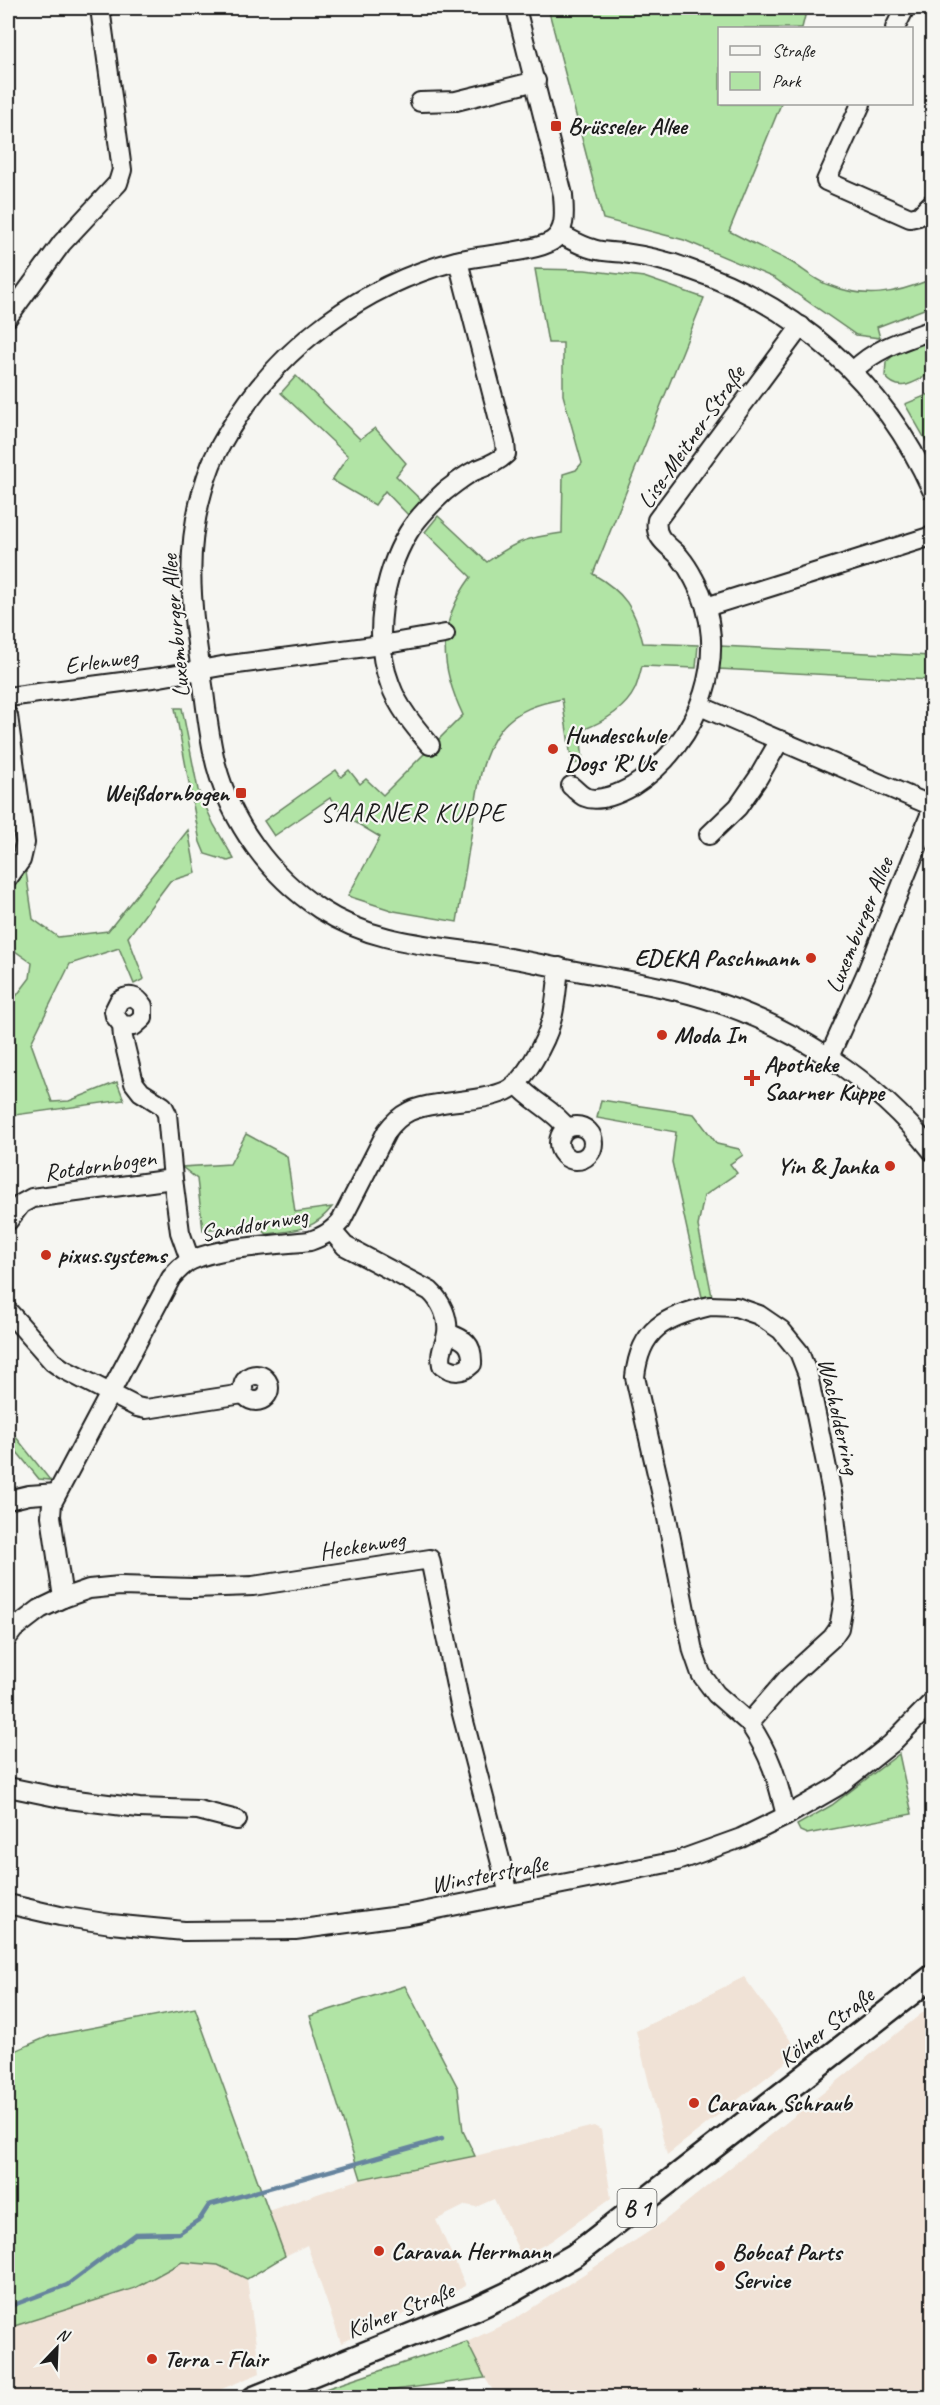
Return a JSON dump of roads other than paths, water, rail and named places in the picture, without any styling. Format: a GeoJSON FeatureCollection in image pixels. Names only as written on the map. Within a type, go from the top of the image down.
{"type":"FeatureCollection","features":[{"type":"Feature","properties":{"kind":"main road","name":"Kölner Straße"},"geometry":{"type":"LineString","coordinates":[[254,2397],[473,2310],[507,2294],[575,2254],[933,1977]]}},
{"type":"Feature","properties":{"kind":"street"},"geometry":{"type":"LineString","coordinates":[[8,317],[62,243],[118,183],[122,170],[100,8]]}},
{"type":"Feature","properties":{"kind":"street"},"geometry":{"type":"LineString","coordinates":[[516,8],[563,195],[563,227],[560,234],[590,249],[652,258],[695,271],[764,302],[801,326],[854,370],[906,439],[933,490]]}},
{"type":"Feature","properties":{"kind":"street"},"geometry":{"type":"LineString","coordinates":[[896,27],[905,8]]}},
{"type":"Feature","properties":{"kind":"street"},"geometry":{"type":"LineString","coordinates":[[420,102],[456,101],[536,81]]}},
{"type":"Feature","properties":{"kind":"street"},"geometry":{"type":"LineString","coordinates":[[861,105],[826,181],[910,218],[919,216],[933,203]]}},
{"type":"Feature","properties":{"kind":"street","name":"Luxemburger Allee"},"geometry":{"type":"LineString","coordinates":[[560,234],[551,242],[537,247],[458,261],[402,280],[331,320],[300,342],[274,369],[239,415],[214,455],[195,517],[190,554],[192,595],[201,670],[213,752],[221,781],[242,829],[283,879],[320,909],[357,928],[390,940],[559,967],[712,1000],[780,1030],[829,1057],[864,1081],[933,1151]]}},
{"type":"Feature","properties":{"kind":"street"},"geometry":{"type":"LineString","coordinates":[[430,745],[406,716],[389,684],[381,645],[388,581],[408,533],[421,515],[446,490],[472,472],[498,462],[506,454],[458,261]]}},
{"type":"Feature","properties":{"kind":"street","name":"Lise-Meitner-Straße"},"geometry":{"type":"LineString","coordinates":[[571,786],[586,798],[604,798],[631,787],[649,774],[684,736],[700,706],[708,682],[711,655],[706,607],[694,580],[680,557],[659,538],[656,529],[657,519],[801,326]]}},
{"type":"Feature","properties":{"kind":"street"},"geometry":{"type":"LineString","coordinates":[[854,370],[867,357],[933,330]]}},
{"type":"Feature","properties":{"kind":"street"},"geometry":{"type":"LineString","coordinates":[[706,607],[933,536]]}},
{"type":"Feature","properties":{"kind":"street","name":"Erlenweg"},"geometry":{"type":"LineString","coordinates":[[8,697],[160,677],[445,634]]}},
{"type":"Feature","properties":{"kind":"street"},"geometry":{"type":"LineString","coordinates":[[700,706],[933,808]]}},
{"type":"Feature","properties":{"kind":"street"},"geometry":{"type":"LineString","coordinates":[[8,716],[25,843],[21,860],[8,878]]}},
{"type":"Feature","properties":{"kind":"street"},"geometry":{"type":"LineString","coordinates":[[709,835],[738,807],[780,740]]}},
{"type":"Feature","properties":{"kind":"street","name":"Luxemburger Allee"},"geometry":{"type":"LineString","coordinates":[[829,1057],[866,974],[933,808]]}},
{"type":"Feature","properties":{"kind":"street"},"geometry":{"type":"LineString","coordinates":[[559,967],[549,1029],[528,1069],[517,1084],[526,1095],[557,1114],[567,1128]]}},
{"type":"Feature","properties":{"kind":"street","name":"Rotdornbogen"},"geometry":{"type":"LineString","coordinates":[[122,1025],[134,1083],[141,1092],[164,1106],[167,1114],[180,1232],[190,1260]]}},
{"type":"Feature","properties":{"kind":"street","name":"Sanddornweg"},"geometry":{"type":"LineString","coordinates":[[63,1598],[51,1516],[52,1503],[171,1278],[190,1260],[207,1254],[310,1241],[332,1231],[341,1221],[387,1131],[396,1119],[413,1108],[494,1095],[507,1091],[517,1084]]}},
{"type":"Feature","properties":{"kind":"street","name":"Rotdornbogen"},"geometry":{"type":"LineString","coordinates":[[8,1221],[12,1212],[32,1198],[173,1179]]}},
{"type":"Feature","properties":{"kind":"street"},"geometry":{"type":"LineString","coordinates":[[332,1231],[345,1246],[430,1291],[443,1306],[447,1333]]}},
{"type":"Feature","properties":{"kind":"street","name":"Wacholderring"},"geometry":{"type":"LineString","coordinates":[[748,1723],[788,1678],[832,1638],[839,1628],[844,1599],[833,1498],[808,1375],[799,1352],[781,1330],[759,1315],[736,1307],[710,1306],[682,1313],[657,1325],[643,1341],[636,1361],[635,1377],[666,1513],[693,1651],[701,1674],[716,1694],[748,1723],[763,1743],[774,1767],[786,1816]]}},
{"type":"Feature","properties":{"kind":"street"},"geometry":{"type":"LineString","coordinates":[[8,1311],[53,1362],[137,1407],[146,1409],[243,1394]]}},
{"type":"Feature","properties":{"kind":"street"},"geometry":{"type":"LineString","coordinates":[[8,1500],[29,1495],[57,1493]]}},
{"type":"Feature","properties":{"kind":"street","name":"Heckenweg"},"geometry":{"type":"LineString","coordinates":[[8,1637],[14,1629],[40,1609],[89,1589],[120,1586],[194,1588],[252,1586],[430,1558],[461,1710],[509,1894]]}},
{"type":"Feature","properties":{"kind":"street","name":"Winsterstraße"},"geometry":{"type":"LineString","coordinates":[[8,1904],[60,1916],[111,1924],[184,1931],[295,1930],[407,1915],[677,1861],[741,1838],[786,1816],[838,1786],[891,1744],[933,1702]]}},
{"type":"Feature","properties":{"kind":"street"},"geometry":{"type":"LineString","coordinates":[[8,1786],[61,1798],[117,1805],[198,1810],[237,1820]]}},
{"type":"Feature","properties":{"kind":"waterway"},"geometry":{"type":"LineString","coordinates":[[8,2307],[67,2285],[135,2234],[179,2233],[200,2219],[209,2205],[442,2139]]}},
{"type":"Feature","properties":{"kind":"place","name":"Brüsseler Allee"},"geometry":{"type":"Point","coordinates":[556,126]}},
{"type":"Feature","properties":{"kind":"place","name":"Hundeschule Dogs 'R' Us"},"geometry":{"type":"Point","coordinates":[553,749]}},
{"type":"Feature","properties":{"kind":"place","name":"Weißdornbogen"},"geometry":{"type":"Point","coordinates":[241,793]}},
{"type":"Feature","properties":{"kind":"place","name":"EDEKA Paschmann"},"geometry":{"type":"Point","coordinates":[811,958]}},
{"type":"Feature","properties":{"kind":"place","name":"Moda In"},"geometry":{"type":"Point","coordinates":[662,1035]}},
{"type":"Feature","properties":{"kind":"place","name":"Apotheke Saarner Kuppe"},"geometry":{"type":"Point","coordinates":[752,1078]}},
{"type":"Feature","properties":{"kind":"place","name":"Yin & Janka"},"geometry":{"type":"Point","coordinates":[890,1166]}},
{"type":"Feature","properties":{"kind":"place","name":"pixus.systems"},"geometry":{"type":"Point","coordinates":[46,1255]}},
{"type":"Feature","properties":{"kind":"place","name":"Caravan Schraub"},"geometry":{"type":"Point","coordinates":[694,2103]}},
{"type":"Feature","properties":{"kind":"place","name":"Caravan Herrmann"},"geometry":{"type":"Point","coordinates":[379,2251]}},
{"type":"Feature","properties":{"kind":"place","name":"Bobcat Parts Service"},"geometry":{"type":"Point","coordinates":[720,2266]}},
{"type":"Feature","properties":{"kind":"place","name":"Terra - Flair"},"geometry":{"type":"Point","coordinates":[152,2359]}},
{"type":"Feature","properties":{"kind":"district","name":"SAARNER KUPPE"},"geometry":{"type":"Point","coordinates":[413,812]}}]}
